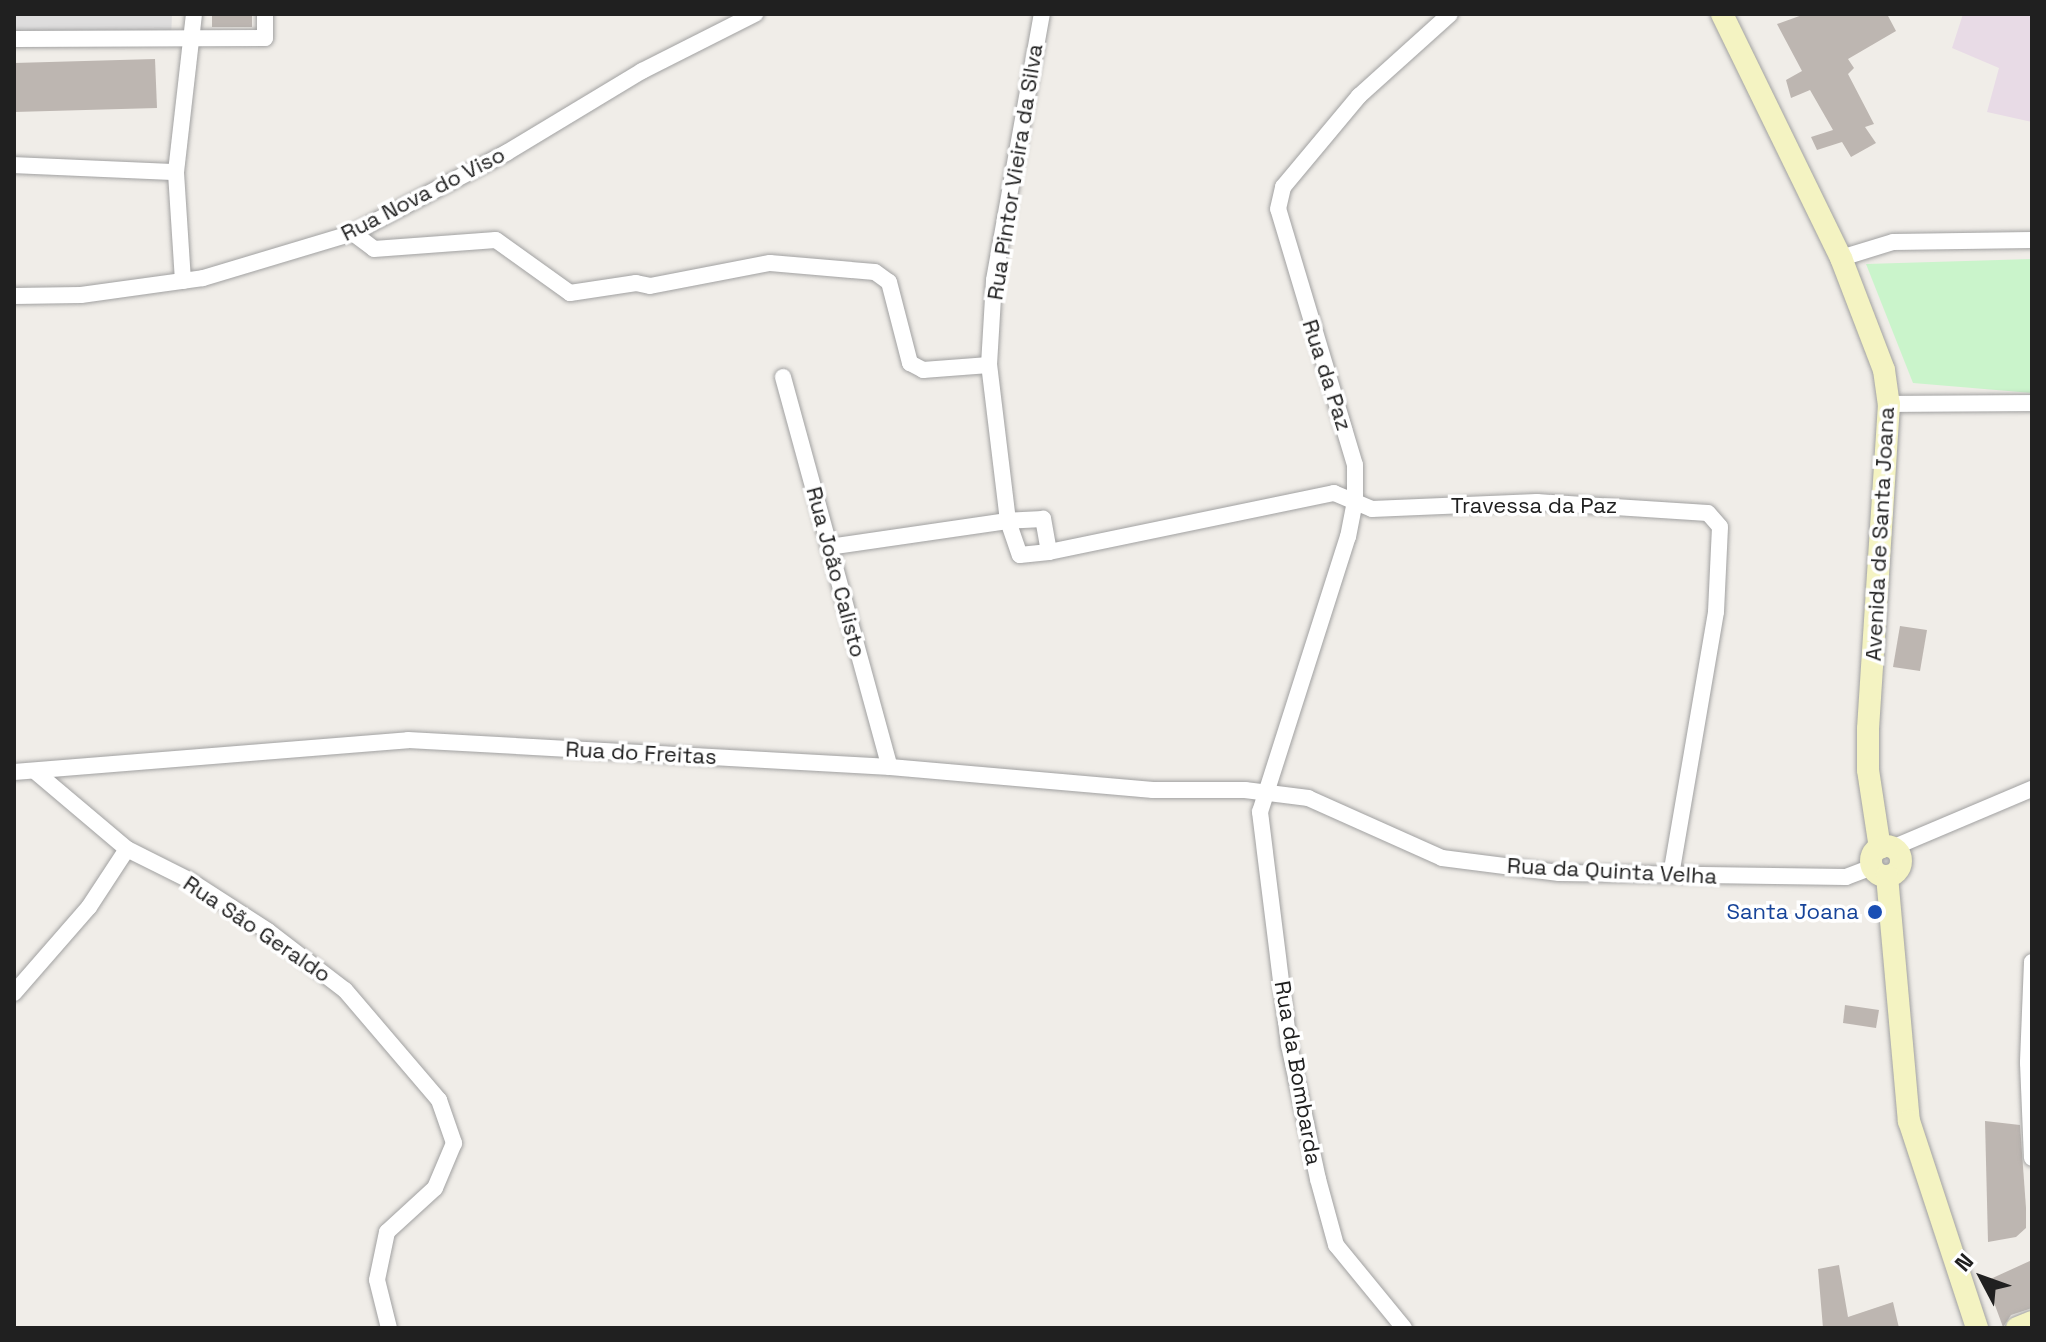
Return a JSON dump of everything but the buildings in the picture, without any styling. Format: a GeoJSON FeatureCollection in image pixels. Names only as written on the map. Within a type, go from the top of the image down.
{"type":"FeatureCollection","features":[{"type":"Feature","properties":{"kind":"street"},"geometry":{"type":"LineString","coordinates":[[183,281],[176,172],[194,14]]}},
{"type":"Feature","properties":{"kind":"street"},"geometry":{"type":"LineString","coordinates":[[14,39],[265,38],[265,14]]}},
{"type":"Feature","properties":{"kind":"street","name":"Rua Nova do Viso"},"geometry":{"type":"LineString","coordinates":[[14,296],[81,295],[183,281],[353,233],[506,153],[642,71],[755,14]]}},
{"type":"Feature","properties":{"kind":"street","name":"Rua Pintor Vieira da Silva"},"geometry":{"type":"LineString","coordinates":[[1042,14],[994,280],[989,365],[1008,521],[1020,555],[1049,552]]}},
{"type":"Feature","properties":{"kind":"street","name":"Rua da Paz"},"geometry":{"type":"LineString","coordinates":[[1268,793],[1348,537],[1355,500],[1355,465],[1278,209],[1283,187],[1359,96],[1450,14]]}},
{"type":"Feature","properties":{"kind":"street","name":"Avenida de Santa Joana"},"geometry":{"type":"LineString","coordinates":[[1722,14],[1841,258],[1875,340],[1889,404],[1868,770],[1883,860],[1909,1121],[1977,1328]]}},
{"type":"Feature","properties":{"kind":"street"},"geometry":{"type":"LineString","coordinates":[[14,165],[176,172]]}},
{"type":"Feature","properties":{"kind":"street"},"geometry":{"type":"LineString","coordinates":[[353,233],[374,249],[496,240],[570,293],[650,286],[770,263],[875,272],[889,282],[910,363],[923,370],[989,365]]}},
{"type":"Feature","properties":{"kind":"street"},"geometry":{"type":"LineString","coordinates":[[1841,258],[1893,242],[2032,240]]}},
{"type":"Feature","properties":{"kind":"street","name":"Rua João Calisto"},"geometry":{"type":"LineString","coordinates":[[783,377],[890,767]]}},
{"type":"Feature","properties":{"kind":"street"},"geometry":{"type":"LineString","coordinates":[[1889,404],[2032,403]]}},
{"type":"Feature","properties":{"kind":"street","name":"Travessa da Paz"},"geometry":{"type":"LineString","coordinates":[[1049,552],[1334,493],[1372,509],[1537,502],[1715,517],[1720,527],[1716,612],[1671,874]]}},
{"type":"Feature","properties":{"kind":"street"},"geometry":{"type":"LineString","coordinates":[[829,547],[1008,521],[1043,519],[1049,552]]}},
{"type":"Feature","properties":{"kind":"street","name":"Rua do Freitas"},"geometry":{"type":"LineString","coordinates":[[14,772],[37,773],[408,740],[890,767],[1153,790],[1268,793]]}},
{"type":"Feature","properties":{"kind":"street","name":"Rua São Geraldo"},"geometry":{"type":"LineString","coordinates":[[37,773],[127,849],[202,888],[345,990],[439,1100],[454,1143],[435,1188],[387,1232],[377,1280],[389,1328]]}},
{"type":"Feature","properties":{"kind":"street","name":"Rua da Quinta Velha"},"geometry":{"type":"LineString","coordinates":[[1268,793],[1308,798],[1442,858],[1559,873],[1846,877],[2030,793]]}},
{"type":"Feature","properties":{"kind":"street","name":"Rua da Bombarda"},"geometry":{"type":"LineString","coordinates":[[1268,793],[1260,812],[1289,1045],[1318,1179],[1336,1245],[1404,1328]]}},
{"type":"Feature","properties":{"kind":"street"},"geometry":{"type":"LineString","coordinates":[[14,993],[89,907],[127,849]]}},
{"type":"Feature","properties":{"kind":"street"},"geometry":{"type":"LineString","coordinates":[[2032,962],[2028,1063],[2032,1158]]}},
{"type":"Feature","properties":{"kind":"street"},"geometry":{"type":"LineString","coordinates":[[2017,1328],[2032,1322]]}},
{"type":"Feature","properties":{"kind":"shaded area"},"geometry":{"type":"Polygon","coordinates":[[[14,14],[172,14],[171,39],[14,39],[14,14]]]}},
{"type":"Feature","properties":{"kind":"shaded area"},"geometry":{"type":"Polygon","coordinates":[[[1963,14],[2032,14],[2032,122],[1987,112],[1999,68],[1952,48],[1963,14]]]}},
{"type":"Feature","properties":{"kind":"green space"},"geometry":{"type":"Polygon","coordinates":[[[2032,259],[2032,393],[1913,383],[1866,264],[2032,259]]]}},
{"type":"Feature","properties":{"kind":"place","name":"Santa Joana"},"geometry":{"type":"Point","coordinates":[1875,912]}}]}
